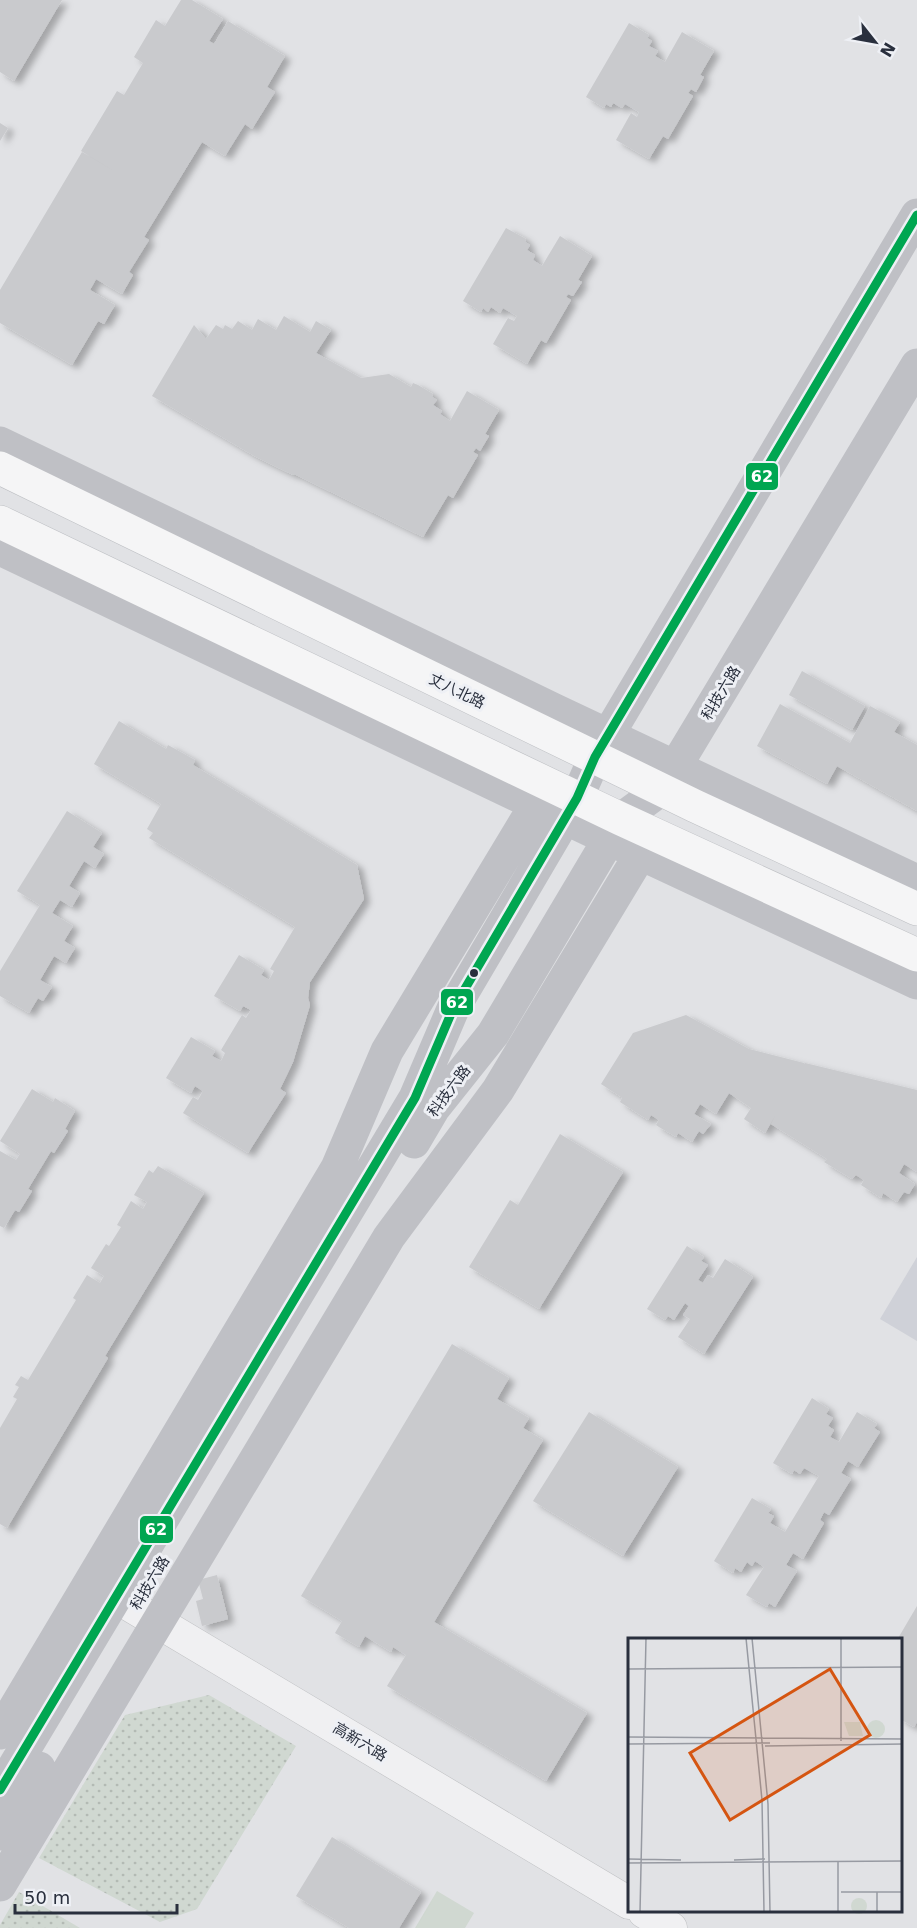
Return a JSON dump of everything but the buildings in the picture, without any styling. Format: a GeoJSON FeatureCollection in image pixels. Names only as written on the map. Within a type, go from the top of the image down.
{"type":"FeatureCollection","features":[{"type":"Feature","properties":{"kind":"main road","name":"科技六路"},"geometry":{"type":"LineString","coordinates":[[0,1834],[125,1602],[415,1098],[453,1009],[572,808],[602,746],[917,215]]}},
{"type":"Feature","properties":{"kind":"main road","name":"科技六路"},"geometry":{"type":"LineString","coordinates":[[0,1790],[125,1602],[434,1108],[493,1034],[615,829],[668,778],[917,365]]}},
{"type":"Feature","properties":{"kind":"main road"},"geometry":{"type":"LineString","coordinates":[[0,443],[602,746]]}},
{"type":"Feature","properties":{"kind":"main road","name":"丈八北路"},"geometry":{"type":"LineString","coordinates":[[0,468],[602,746],[668,778],[917,909]]}},
{"type":"Feature","properties":{"kind":"main road"},"geometry":{"type":"LineString","coordinates":[[0,522],[615,829],[917,955]]}},
{"type":"Feature","properties":{"kind":"main road"},"geometry":{"type":"LineString","coordinates":[[0,549],[536,804],[572,808]]}},
{"type":"Feature","properties":{"kind":"main road"},"geometry":{"type":"LineString","coordinates":[[668,778],[917,881]]}},
{"type":"Feature","properties":{"kind":"main road"},"geometry":{"type":"LineString","coordinates":[[0,1885],[125,1602],[337,1168],[387,1051],[536,804]]}},
{"type":"Feature","properties":{"kind":"main road"},"geometry":{"type":"LineString","coordinates":[[615,829],[641,853],[917,983]]}},
{"type":"Feature","properties":{"kind":"main road"},"geometry":{"type":"LineString","coordinates":[[0,1733],[125,1602],[498,1090],[641,853]]}},
{"type":"Feature","properties":{"kind":"street","name":"高新六路"},"geometry":{"type":"LineString","coordinates":[[125,1602],[628,1902]]}},
{"type":"Feature","properties":{"kind":"street"},"geometry":{"type":"LineString","coordinates":[[647,1913],[671,1928]]}},
{"type":"Feature","properties":{"kind":"shaded area"},"geometry":{"type":"Polygon","coordinates":[[[917,1257],[917,1341],[880,1319],[917,1257]]]}},
{"type":"Feature","properties":{"kind":"shaded area"},"geometry":{"type":"Polygon","coordinates":[[[209,1695],[296,1746],[197,1909],[160,1922],[39,1858],[125,1715],[209,1695]]]}},
{"type":"Feature","properties":{"kind":"shaded area"},"geometry":{"type":"Polygon","coordinates":[[[437,1891],[474,1913],[465,1928],[415,1928],[437,1891]]]}},
{"type":"Feature","properties":{"kind":"shaded area"},"geometry":{"type":"Polygon","coordinates":[[[19,1892],[80,1928],[0,1928],[19,1892]]]}},
{"type":"Feature","properties":{"kind":"transit line","name":"62"},"geometry":{"type":"LineString","coordinates":[[0,1790],[415,1098],[453,1009],[577,798],[595,757],[917,215]]}}]}
